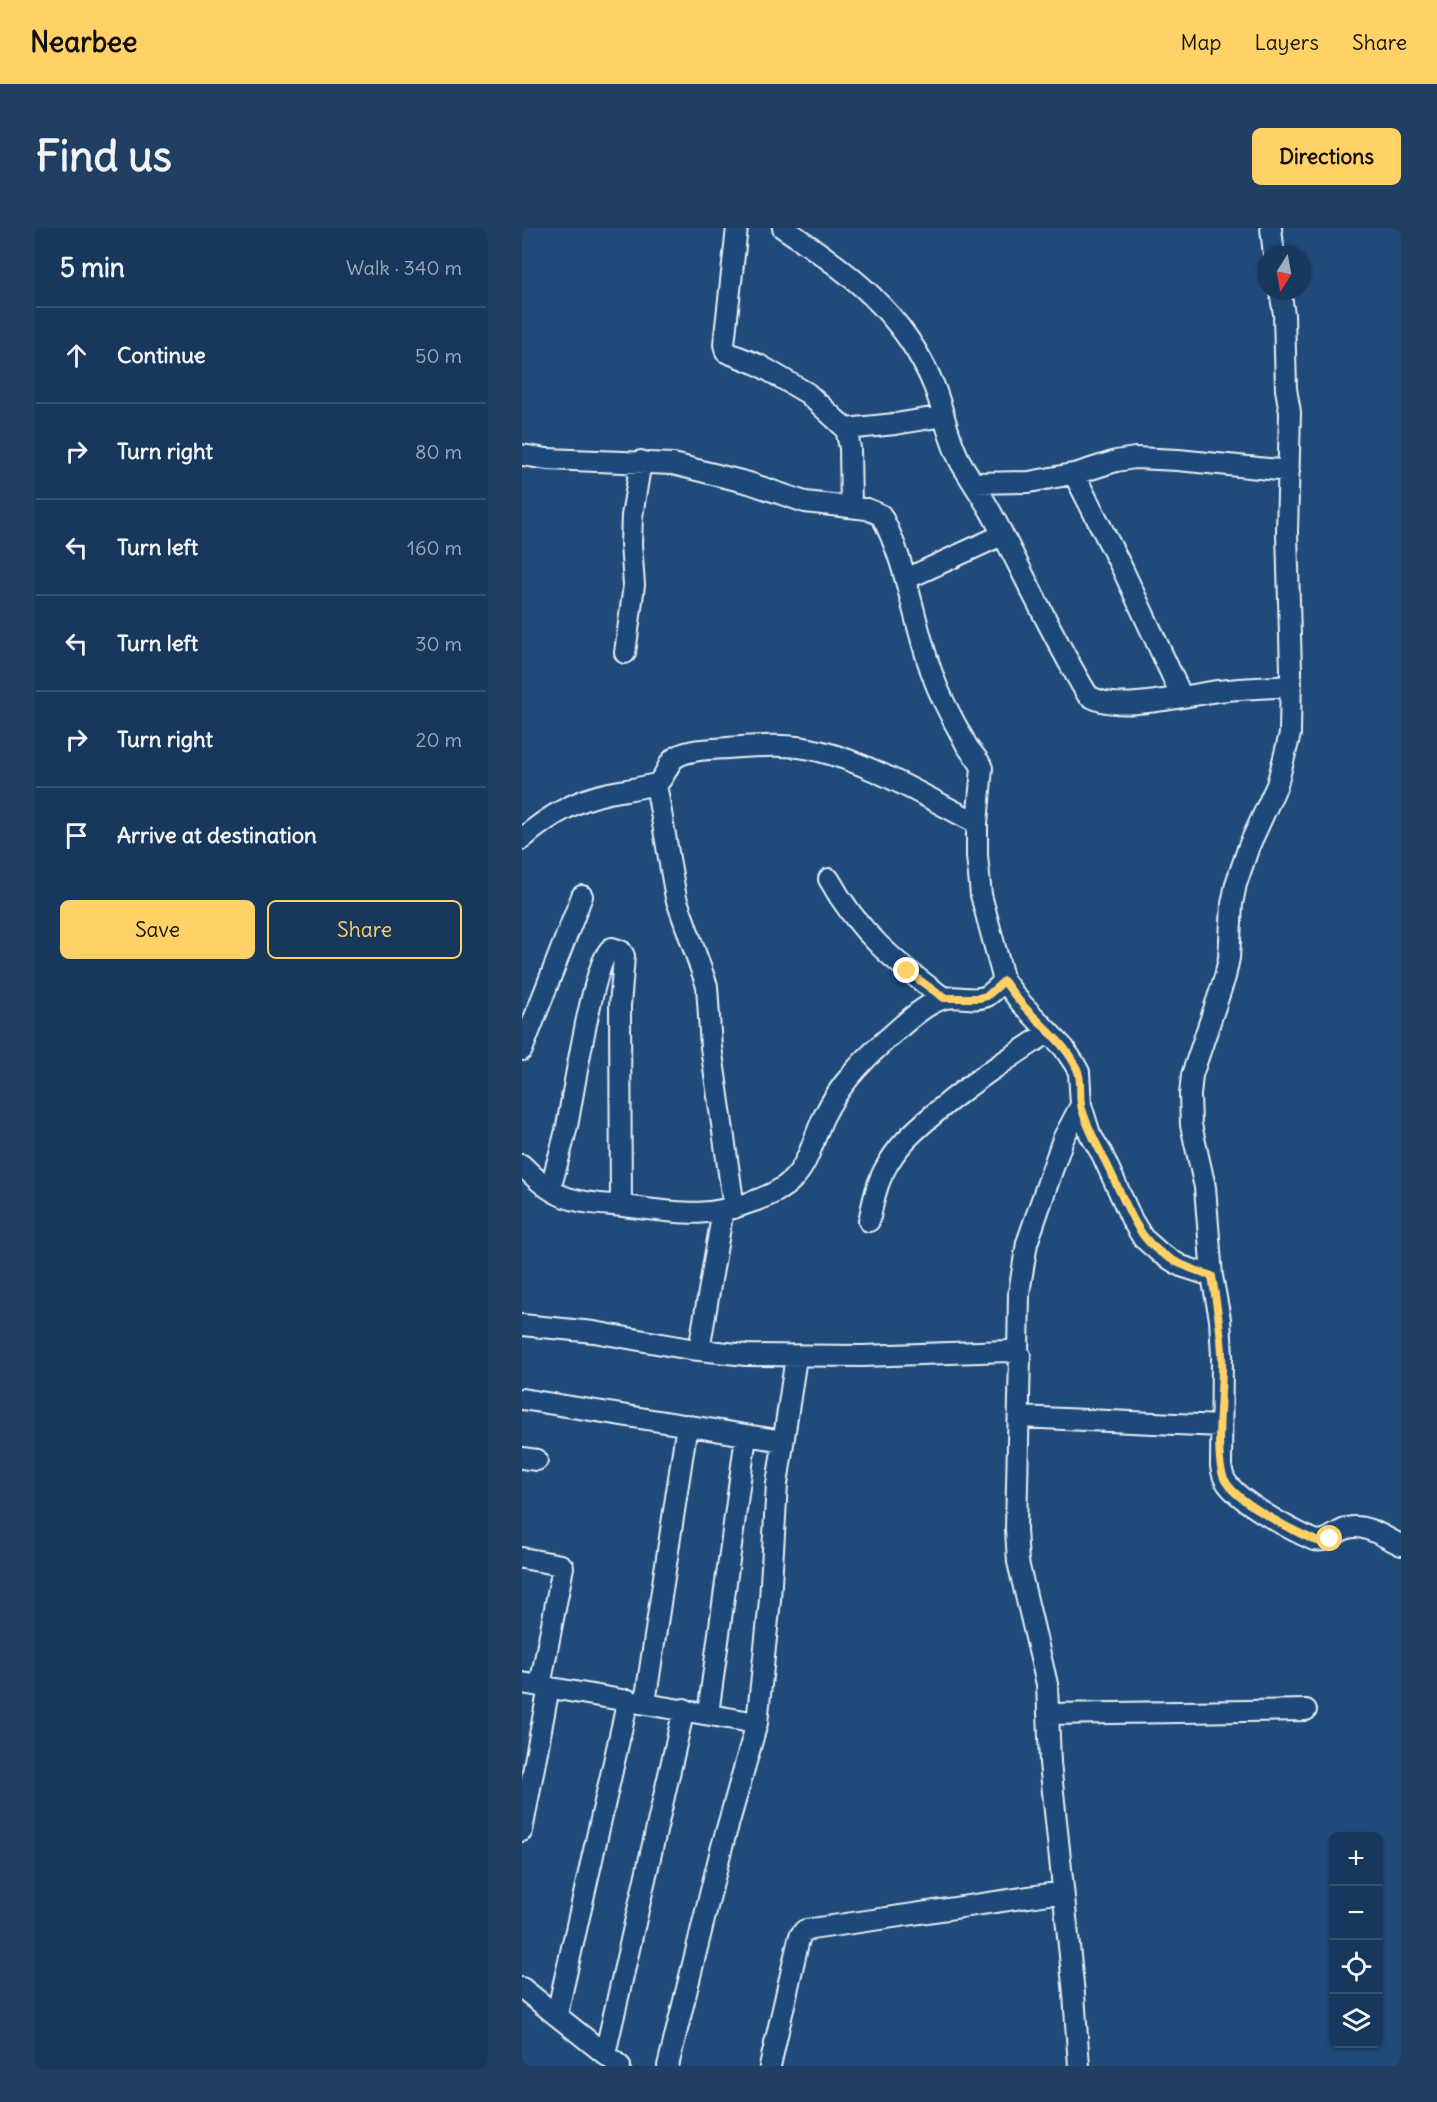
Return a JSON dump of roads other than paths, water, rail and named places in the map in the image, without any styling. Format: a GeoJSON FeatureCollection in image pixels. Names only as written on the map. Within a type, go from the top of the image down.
{"type":"FeatureCollection","features":[{"type":"Feature","properties":{"kind":"street"},"geometry":{"type":"LineString","coordinates":[[737,228],[724,344],[726,352],[759,365],[807,393],[846,429],[850,447],[851,507]]}},
{"type":"Feature","properties":{"kind":"street"},"geometry":{"type":"LineString","coordinates":[[783,228],[843,271],[884,306],[910,340],[933,384],[961,463],[1088,694],[1094,700],[1126,704],[1221,691],[1291,686]]}},
{"type":"Feature","properties":{"kind":"street"},"geometry":{"type":"LineString","coordinates":[[1271,228],[1273,246]]}},
{"type":"Feature","properties":{"kind":"street"},"geometry":{"type":"LineString","coordinates":[[1282,300],[1286,390],[1290,412],[1287,533],[1292,710],[1287,751],[1277,785],[1249,846],[1236,884],[1225,977],[1192,1075],[1190,1095],[1191,1125],[1205,1187],[1212,1276],[1220,1319],[1222,1476],[1238,1495],[1253,1506],[1314,1540],[1321,1542],[1347,1528],[1355,1528],[1377,1533],[1401,1545]]}},
{"type":"Feature","properties":{"kind":"street"},"geometry":{"type":"LineString","coordinates":[[846,429],[944,416]]}},
{"type":"Feature","properties":{"kind":"street"},"geometry":{"type":"LineString","coordinates":[[522,455],[673,464],[749,483],[805,502],[867,509],[881,515],[906,579],[933,676],[957,727],[980,762],[982,776],[977,823],[977,856],[981,896],[1004,981],[1021,1003],[1064,1048],[1079,1072],[1081,1105],[1090,1134],[1143,1238],[1160,1253],[1181,1266],[1212,1276]]}},
{"type":"Feature","properties":{"kind":"street"},"geometry":{"type":"LineString","coordinates":[[974,483],[1029,482],[1074,474],[1116,461],[1135,458],[1289,471]]}},
{"type":"Feature","properties":{"kind":"street"},"geometry":{"type":"LineString","coordinates":[[625,653],[634,585],[631,544],[632,516],[641,461]]}},
{"type":"Feature","properties":{"kind":"street"},"geometry":{"type":"LineString","coordinates":[[1074,474],[1123,570],[1182,697]]}},
{"type":"Feature","properties":{"kind":"street"},"geometry":{"type":"LineString","coordinates":[[906,579],[1002,535]]}},
{"type":"Feature","properties":{"kind":"street"},"geometry":{"type":"LineString","coordinates":[[522,839],[555,813],[584,800],[656,784],[661,781],[677,756],[697,751],[751,746],[788,746],[818,750],[851,762],[977,823]]}},
{"type":"Feature","properties":{"kind":"street"},"geometry":{"type":"LineString","coordinates":[[656,784],[676,898],[707,986],[711,1047],[729,1209],[699,1350]]}},
{"type":"Feature","properties":{"kind":"street"},"geometry":{"type":"LineString","coordinates":[[829,879],[849,912],[874,941],[907,971],[944,998]]}},
{"type":"Feature","properties":{"kind":"street"},"geometry":{"type":"LineString","coordinates":[[522,1050],[582,896]]}},
{"type":"Feature","properties":{"kind":"street"},"geometry":{"type":"LineString","coordinates":[[550,1190],[566,1129],[589,1007],[605,955],[612,948],[621,951],[624,956],[620,1006],[621,1206]]}},
{"type":"Feature","properties":{"kind":"street"},"geometry":{"type":"LineString","coordinates":[[522,1165],[550,1190],[565,1197],[586,1202],[692,1214],[729,1209],[768,1196],[783,1188],[801,1171],[825,1113],[842,1086],[858,1067],[886,1041],[920,1012],[944,998],[987,996],[1004,981]]}},
{"type":"Feature","properties":{"kind":"street"},"geometry":{"type":"LineString","coordinates":[[869,1221],[875,1192],[884,1170],[909,1135],[963,1089],[1049,1032]]}},
{"type":"Feature","properties":{"kind":"street"},"geometry":{"type":"LineString","coordinates":[[1079,2066],[1073,1983],[1050,1764],[1047,1684],[1018,1563],[1016,1529],[1021,1362],[1018,1354],[1019,1293],[1027,1243],[1063,1139],[1081,1105]]}},
{"type":"Feature","properties":{"kind":"street"},"geometry":{"type":"LineString","coordinates":[[522,1325],[594,1332],[699,1350],[746,1355],[796,1357],[1008,1351],[1018,1354]]}},
{"type":"Feature","properties":{"kind":"street"},"geometry":{"type":"LineString","coordinates":[[668,2066],[721,1850],[757,1723],[770,1600],[777,1484],[796,1357]]}},
{"type":"Feature","properties":{"kind":"street"},"geometry":{"type":"LineString","coordinates":[[522,1399],[783,1441]]}},
{"type":"Feature","properties":{"kind":"street"},"geometry":{"type":"LineString","coordinates":[[1019,1417],[1221,1426]]}},
{"type":"Feature","properties":{"kind":"street"},"geometry":{"type":"LineString","coordinates":[[556,2014],[636,1701],[687,1425]]}},
{"type":"Feature","properties":{"kind":"street"},"geometry":{"type":"LineString","coordinates":[[708,1714],[746,1436]]}},
{"type":"Feature","properties":{"kind":"street"},"geometry":{"type":"LineString","coordinates":[[522,1558],[560,1564],[563,1567],[537,1685],[522,1831]]}},
{"type":"Feature","properties":{"kind":"street"},"geometry":{"type":"LineString","coordinates":[[537,1685],[757,1723]]}},
{"type":"Feature","properties":{"kind":"street"},"geometry":{"type":"LineString","coordinates":[[522,1988],[613,2060],[684,1709]]}},
{"type":"Feature","properties":{"kind":"street"},"geometry":{"type":"LineString","coordinates":[[1048,1714],[1306,1710]]}},
{"type":"Feature","properties":{"kind":"street"},"geometry":{"type":"LineString","coordinates":[[770,2066],[798,1943],[800,1936],[806,1930],[1063,1892]]}}]}
